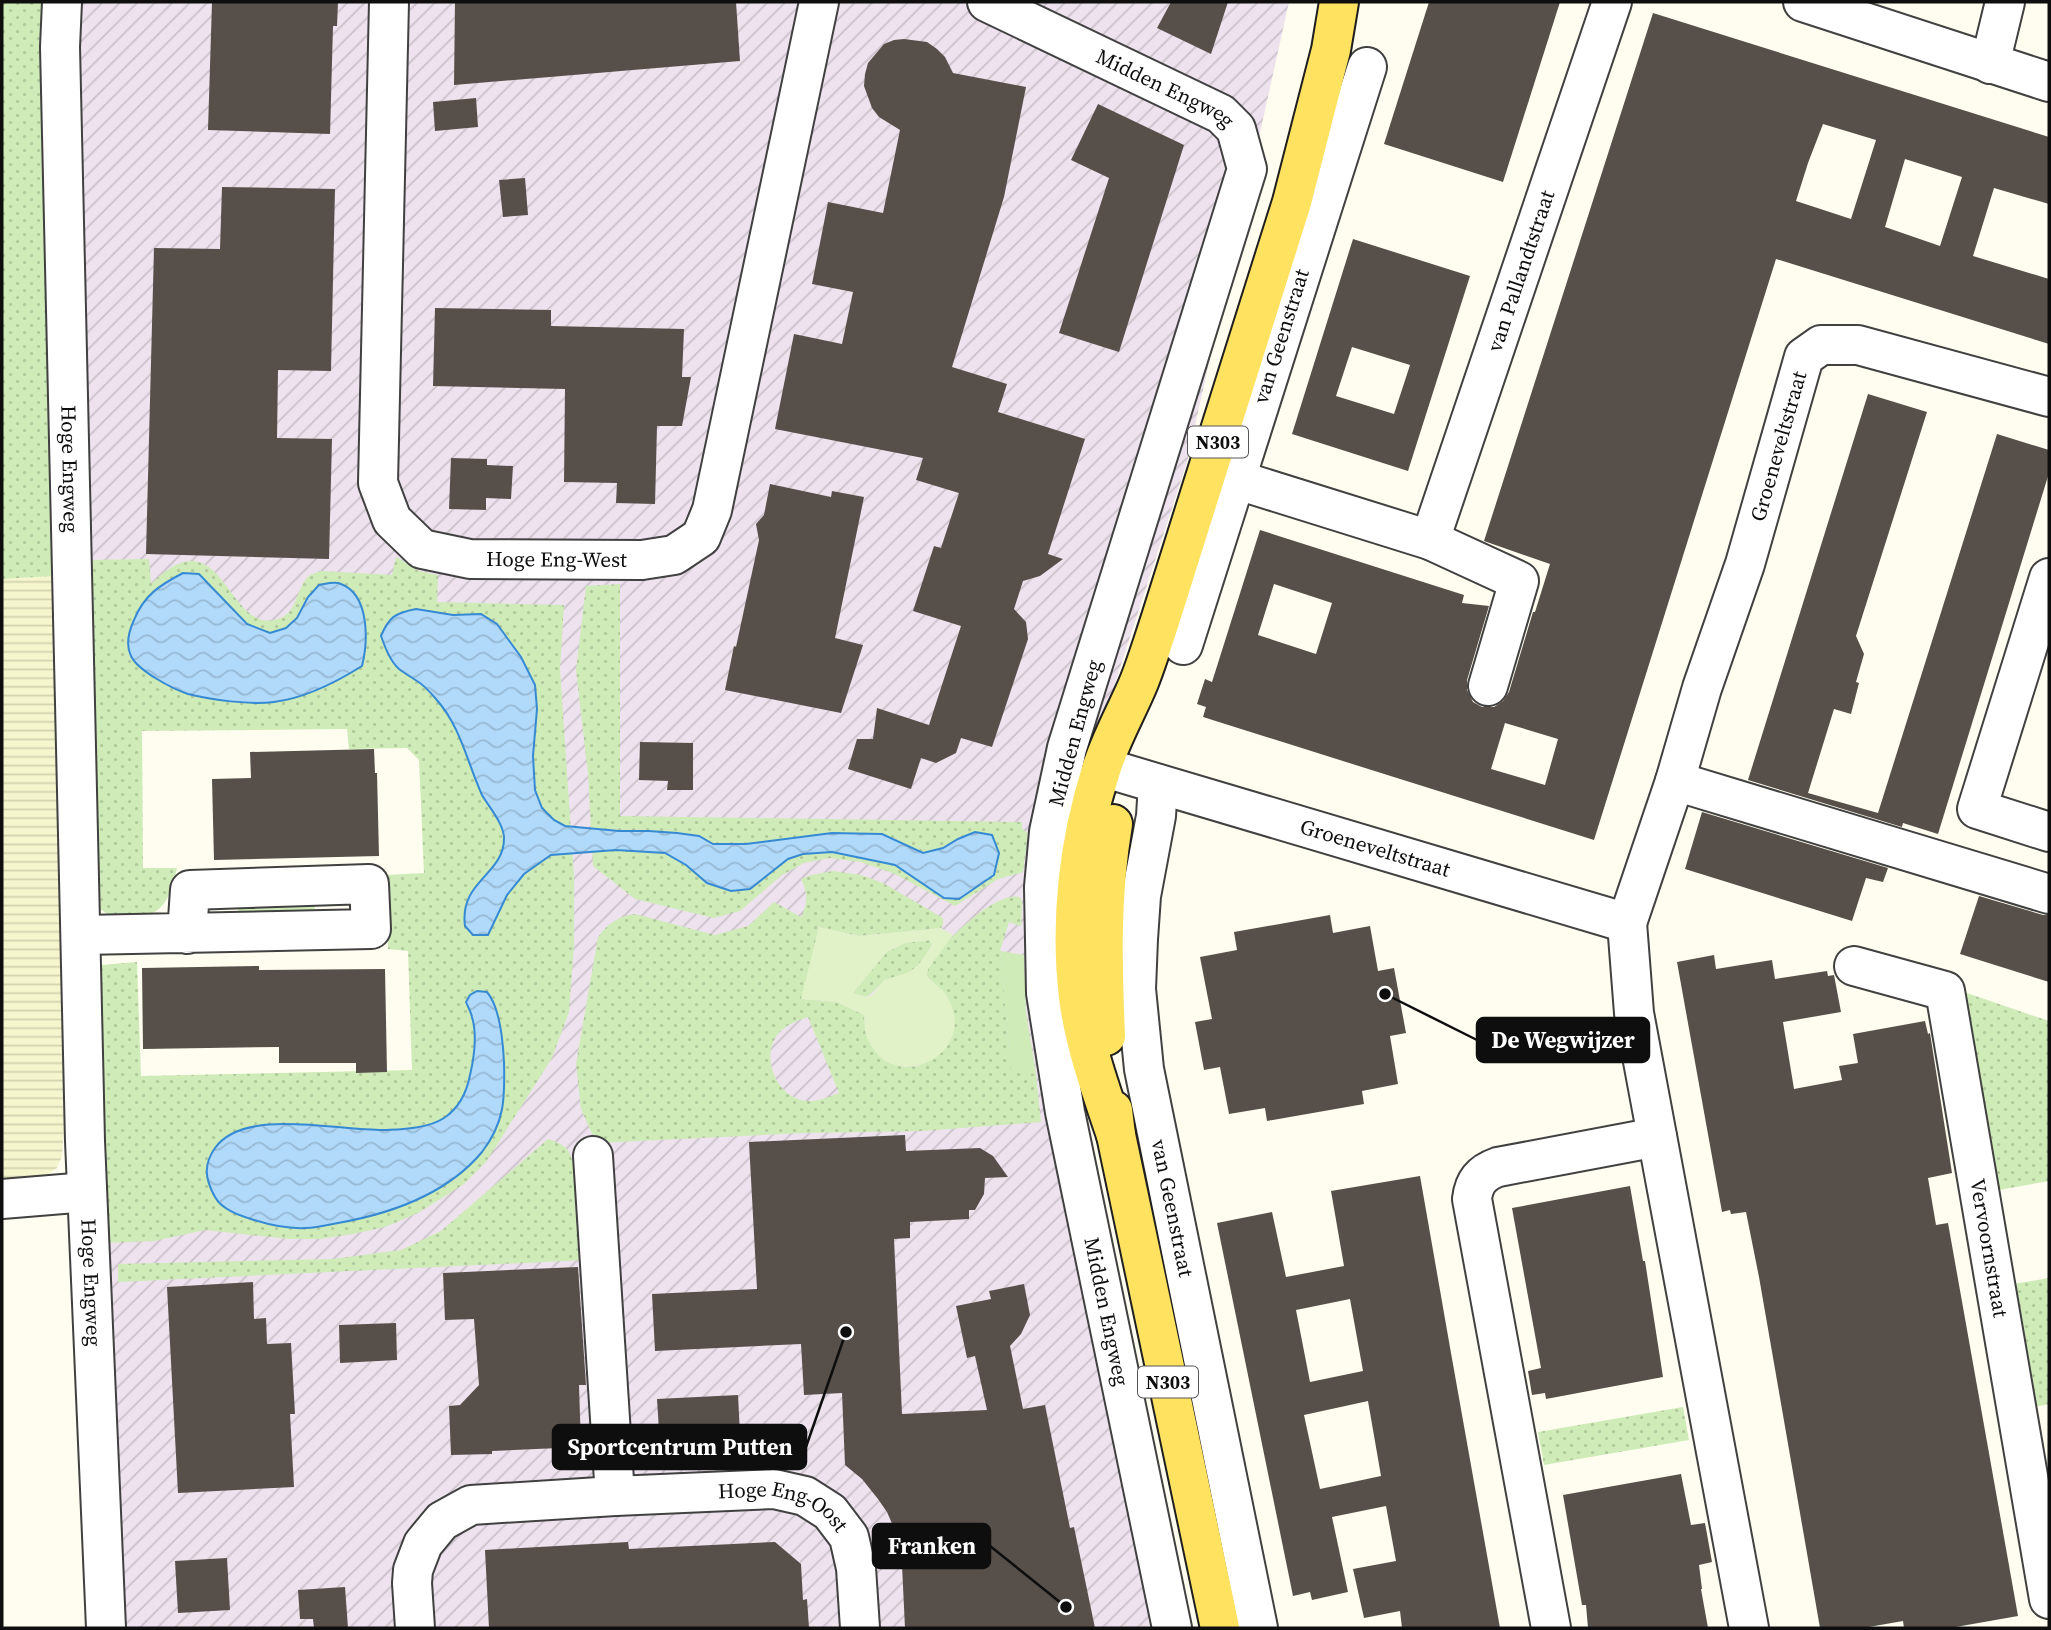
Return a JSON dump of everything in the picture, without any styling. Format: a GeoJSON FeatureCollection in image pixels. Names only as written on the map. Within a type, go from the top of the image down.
{"type":"FeatureCollection","features":[{"type":"Feature","properties":{"kind":"main road","name":"van Geenstraat"},"geometry":{"type":"LineString","coordinates":[[1220,1628],[1116,1136],[1094,1069],[1081,1011],[1074,946],[1077,892],[1086,821],[1111,770],[1139,681],[1222,475],[1331,50],[1339,2]]}},
{"type":"Feature","properties":{"kind":"main road","name":"van Geenstraat"},"geometry":{"type":"LineString","coordinates":[[1292,202],[1325,123],[1365,2]]}},
{"type":"Feature","properties":{"kind":"street","name":"Hoge Engweg"},"geometry":{"type":"LineString","coordinates":[[62,2],[60,61],[87,1192],[106,1628]]}},
{"type":"Feature","properties":{"kind":"street","name":"Hoge Eng-West"},"geometry":{"type":"LineString","coordinates":[[389,2],[378,483],[393,520],[422,548],[470,559],[642,560],[674,555],[701,537],[712,510],[818,2]]}},
{"type":"Feature","properties":{"kind":"street","name":"Midden Engweg"},"geometry":{"type":"LineString","coordinates":[[987,2],[1221,114],[1236,130],[1247,169],[1067,748],[1049,832],[1044,887],[1046,993],[1065,1112],[1172,1628]]}},
{"type":"Feature","properties":{"kind":"street","name":"van Pallandtstraat"},"geometry":{"type":"LineString","coordinates":[[1430,540],[1612,2]]}},
{"type":"Feature","properties":{"kind":"street"},"geometry":{"type":"LineString","coordinates":[[1803,2],[2049,82]]}},
{"type":"Feature","properties":{"kind":"street"},"geometry":{"type":"LineString","coordinates":[[1990,64],[2005,2]]}},
{"type":"Feature","properties":{"kind":"street","name":"van Geenstraat"},"geometry":{"type":"LineString","coordinates":[[1183,645],[1222,475],[1367,67]]}},
{"type":"Feature","properties":{"kind":"street","name":"Groeneveltstraat"},"geometry":{"type":"LineString","coordinates":[[1111,770],[1627,923],[1675,781],[1702,688],[1745,564],[1804,356],[1821,345],[1858,345],[2049,397]]}},
{"type":"Feature","properties":{"kind":"street"},"geometry":{"type":"LineString","coordinates":[[1222,475],[1430,540],[1519,581],[1488,686]]}},
{"type":"Feature","properties":{"kind":"street"},"geometry":{"type":"LineString","coordinates":[[1957,866],[2046,600]]}},
{"type":"Feature","properties":{"kind":"street"},"geometry":{"type":"LineString","coordinates":[[1675,781],[2049,894]]}},
{"type":"Feature","properties":{"kind":"street","name":"van Geenstraat"},"geometry":{"type":"LineString","coordinates":[[1158,784],[1156,816],[1141,896],[1138,939],[1136,989],[1144,1069],[1258,1628]]}},
{"type":"Feature","properties":{"kind":"street"},"geometry":{"type":"LineString","coordinates":[[1977,809],[2049,832]]}},
{"type":"Feature","properties":{"kind":"street"},"geometry":{"type":"LineString","coordinates":[[1627,923],[1634,1013],[1749,1628]]}},
{"type":"Feature","properties":{"kind":"street"},"geometry":{"type":"LineString","coordinates":[[82,935],[187,934]]}},
{"type":"Feature","properties":{"kind":"street","name":"Vervoornstraat"},"geometry":{"type":"LineString","coordinates":[[1854,966],[1945,991],[2049,1600]]}},
{"type":"Feature","properties":{"kind":"street"},"geometry":{"type":"LineString","coordinates":[[1551,1628],[1472,1199],[1473,1188],[1487,1171],[1498,1167],[1657,1137]]}},
{"type":"Feature","properties":{"kind":"street"},"geometry":{"type":"LineString","coordinates":[[593,1156],[615,1496]]}},
{"type":"Feature","properties":{"kind":"street"},"geometry":{"type":"LineString","coordinates":[[2,1199],[87,1192]]}},
{"type":"Feature","properties":{"kind":"street","name":"Hoge Eng-Oost"},"geometry":{"type":"LineString","coordinates":[[415,1628],[413,1570],[423,1544],[442,1521],[471,1505],[774,1489],[805,1496],[830,1512],[849,1538],[856,1568],[860,1628]]}},
{"type":"Feature","properties":{"kind":"shaded area"},"geometry":{"type":"Polygon","coordinates":[[[77,2],[1289,2],[1187,462],[1090,760],[1064,976],[1086,1123],[1186,1628],[106,1628],[83,1249],[415,1081],[430,1066],[425,753],[393,723],[89,724],[77,2]]]}},
{"type":"Feature","properties":{"kind":"green space"},"geometry":{"type":"Polygon","coordinates":[[[2,2],[42,2],[54,576],[2,579],[2,2]]]}},
{"type":"Feature","properties":{"kind":"green space"},"geometry":{"type":"Polygon","coordinates":[[[396,557],[419,571],[438,575],[437,602],[564,605],[560,669],[574,876],[574,945],[569,1012],[552,1058],[486,1162],[464,1184],[418,1213],[385,1227],[320,1239],[290,1239],[205,1230],[154,1241],[103,1243],[96,971],[101,965],[137,962],[141,1076],[412,1070],[408,951],[388,949],[387,875],[424,873],[419,760],[407,748],[349,749],[347,729],[142,731],[143,868],[177,868],[173,883],[164,904],[143,917],[114,916],[94,904],[86,560],[149,559],[151,584],[175,566],[193,561],[208,567],[221,579],[245,609],[258,618],[274,620],[288,613],[293,607],[301,587],[310,575],[320,571],[392,575],[396,557]]]}},
{"type":"Feature","properties":{"kind":"green space"},"geometry":{"type":"Polygon","coordinates":[[[54,576],[64,1128],[62,1156],[57,1168],[39,1180],[2,1185],[2,579],[54,576]]]}},
{"type":"Feature","properties":{"kind":"green space"},"geometry":{"type":"Polygon","coordinates":[[[620,584],[620,816],[1022,822],[1022,829],[1028,833],[1023,872],[998,879],[955,906],[895,874],[861,862],[830,858],[804,863],[782,875],[740,911],[714,918],[635,899],[593,866],[588,774],[576,670],[586,586],[620,584]]]}},
{"type":"Feature","properties":{"kind":"green space"},"geometry":{"type":"Polygon","coordinates":[[[833,871],[861,875],[883,883],[943,918],[941,928],[859,936],[819,927],[802,999],[837,1002],[864,1015],[866,1035],[890,1063],[904,1067],[919,1066],[948,997],[926,975],[937,955],[955,934],[985,909],[1004,899],[1020,897],[1021,926],[1009,922],[1000,951],[1011,1070],[1036,1074],[1041,1122],[922,1131],[804,1133],[596,1143],[581,1109],[576,1064],[598,937],[602,932],[619,919],[635,914],[715,935],[748,926],[774,902],[801,917],[806,898],[801,879],[833,871]],[[808,1017],[782,1030],[773,1042],[771,1064],[779,1084],[787,1093],[807,1101],[839,1093],[808,1017]]]}},
{"type":"Feature","properties":{"kind":"green space"},"geometry":{"type":"Polygon","coordinates":[[[314,895],[315,914],[238,916],[238,896],[314,895]]]}},
{"type":"Feature","properties":{"kind":"green space"},"geometry":{"type":"Polygon","coordinates":[[[819,927],[859,936],[941,928],[953,935],[926,975],[948,998],[955,1019],[952,1037],[942,1052],[928,1062],[911,1067],[893,1065],[878,1055],[867,1037],[864,1015],[837,1002],[801,999],[819,927]],[[930,940],[905,943],[887,952],[853,993],[867,997],[873,994],[884,980],[910,972],[932,946],[930,940]]]}},
{"type":"Feature","properties":{"kind":"green space"},"geometry":{"type":"Polygon","coordinates":[[[930,940],[932,945],[921,962],[910,972],[888,979],[866,997],[852,993],[887,952],[905,943],[930,940]]]}},
{"type":"Feature","properties":{"kind":"green space"},"geometry":{"type":"Polygon","coordinates":[[[1000,951],[1024,955],[1026,1012],[1036,1074],[1011,1071],[1000,951]]]}},
{"type":"Feature","properties":{"kind":"green space"},"geometry":{"type":"Polygon","coordinates":[[[1958,990],[2049,1021],[2049,1181],[1993,1191],[1958,990]]]}},
{"type":"Feature","properties":{"kind":"green space"},"geometry":{"type":"Polygon","coordinates":[[[548,1139],[565,1147],[571,1157],[577,1184],[585,1260],[118,1282],[118,1264],[333,1259],[401,1250],[441,1231],[548,1139]]]}},
{"type":"Feature","properties":{"kind":"green space"},"geometry":{"type":"Polygon","coordinates":[[[2049,1278],[2049,1404],[2025,1409],[2002,1286],[2049,1278]]]}},
{"type":"Feature","properties":{"kind":"green space"},"geometry":{"type":"Polygon","coordinates":[[[1683,1407],[1689,1440],[1544,1465],[1538,1432],[1683,1407]]]}},
{"type":"Feature","properties":{"kind":"water"},"geometry":{"type":"Polygon","coordinates":[[[183,573],[199,574],[247,624],[270,633],[286,628],[297,618],[308,597],[319,585],[341,584],[357,598],[362,608],[366,632],[362,666],[320,689],[297,697],[264,703],[208,698],[188,694],[165,684],[135,662],[129,651],[128,638],[138,611],[148,597],[183,573]]]}},
{"type":"Feature","properties":{"kind":"water"},"geometry":{"type":"Polygon","coordinates":[[[416,609],[453,615],[481,614],[497,624],[521,657],[535,685],[535,790],[542,808],[565,826],[677,833],[699,836],[713,844],[746,844],[832,833],[882,834],[923,853],[943,848],[975,832],[992,835],[999,853],[994,875],[959,899],[944,898],[895,865],[832,852],[803,854],[788,859],[750,889],[731,891],[707,883],[686,865],[665,853],[616,850],[551,855],[524,874],[507,895],[488,935],[473,935],[465,926],[465,911],[469,898],[497,860],[504,837],[498,821],[482,795],[452,721],[427,689],[396,666],[384,645],[381,636],[390,620],[398,614],[416,609]]]}},
{"type":"Feature","properties":{"kind":"water"},"geometry":{"type":"Polygon","coordinates":[[[477,991],[487,992],[498,1015],[503,1045],[504,1087],[502,1109],[495,1130],[482,1152],[468,1167],[435,1191],[397,1208],[318,1227],[293,1228],[266,1224],[227,1209],[218,1202],[207,1178],[207,1166],[215,1148],[229,1135],[271,1124],[368,1130],[401,1129],[431,1124],[449,1114],[462,1099],[470,1075],[474,1031],[472,1015],[466,1002],[470,995],[477,991]]]}},
{"type":"Feature","properties":{"kind":"building"},"geometry":{"type":"Polygon","coordinates":[[[212,2],[338,2],[337,26],[333,26],[330,134],[208,130],[212,2]]]}},
{"type":"Feature","properties":{"kind":"building"},"geometry":{"type":"Polygon","coordinates":[[[455,2],[736,2],[740,61],[454,85],[455,2]]]}},
{"type":"Feature","properties":{"kind":"building"},"geometry":{"type":"Polygon","coordinates":[[[1171,2],[1228,2],[1211,54],[1157,28],[1171,2]]]}},
{"type":"Feature","properties":{"kind":"building"},"geometry":{"type":"Polygon","coordinates":[[[1429,2],[1560,2],[1503,182],[1384,144],[1429,2]]]}},
{"type":"Feature","properties":{"kind":"building"},"geometry":{"type":"Polygon","coordinates":[[[1653,13],[2049,137],[2049,204],[1994,188],[1973,256],[2049,279],[2049,344],[1776,259],[1594,840],[1203,717],[1206,707],[1197,704],[1205,679],[1212,682],[1260,530],[1464,595],[1462,603],[1489,606],[1467,680],[1467,690],[1473,702],[1482,707],[1494,707],[1503,701],[1509,692],[1550,564],[1484,541],[1653,13]],[[1823,124],[1796,201],[1851,219],[1876,140],[1823,124]],[[1905,159],[1885,227],[1940,246],[1962,177],[1905,159]],[[1274,584],[1258,635],[1316,654],[1332,603],[1274,584]],[[1505,723],[1491,769],[1545,785],[1558,739],[1505,723]]]}},
{"type":"Feature","properties":{"kind":"building"},"geometry":{"type":"Polygon","coordinates":[[[904,39],[927,42],[945,57],[953,73],[1026,87],[1004,197],[952,367],[1007,384],[998,412],[1085,439],[1048,554],[1063,559],[1040,576],[1023,581],[1014,609],[1026,622],[1028,639],[992,747],[961,738],[956,753],[936,763],[921,758],[911,789],[848,769],[857,739],[873,739],[877,708],[929,725],[961,626],[913,611],[934,546],[941,548],[959,493],[916,480],[923,458],[775,429],[794,334],[842,344],[853,292],[812,284],[828,202],[883,213],[900,130],[879,117],[872,108],[864,86],[865,74],[868,63],[884,44],[904,39]]]}},
{"type":"Feature","properties":{"kind":"building"},"geometry":{"type":"Polygon","coordinates":[[[476,98],[478,127],[435,131],[433,102],[476,98]]]}},
{"type":"Feature","properties":{"kind":"building"},"geometry":{"type":"Polygon","coordinates":[[[1098,104],[1184,145],[1119,352],[1059,333],[1109,178],[1071,160],[1098,104]]]}},
{"type":"Feature","properties":{"kind":"building"},"geometry":{"type":"Polygon","coordinates":[[[525,178],[528,215],[503,217],[499,180],[525,178]]]}},
{"type":"Feature","properties":{"kind":"building"},"geometry":{"type":"Polygon","coordinates":[[[222,187],[335,189],[331,371],[278,370],[277,438],[332,439],[329,559],[146,554],[154,248],[220,249],[222,187]]]}},
{"type":"Feature","properties":{"kind":"building"},"geometry":{"type":"Polygon","coordinates":[[[1353,239],[1470,276],[1408,471],[1292,434],[1353,239]],[[1352,347],[1336,396],[1394,414],[1410,365],[1352,347]]]}},
{"type":"Feature","properties":{"kind":"building"},"geometry":{"type":"Polygon","coordinates":[[[435,308],[551,310],[551,326],[684,329],[682,377],[691,377],[682,426],[657,426],[655,504],[616,503],[617,483],[564,482],[565,389],[433,386],[435,308]]]}},
{"type":"Feature","properties":{"kind":"building"},"geometry":{"type":"Polygon","coordinates":[[[1868,394],[1927,412],[1856,636],[1864,654],[1851,714],[1834,709],[1808,793],[1878,813],[1997,434],[2049,450],[2049,473],[1938,834],[1903,823],[1902,827],[1748,780],[1868,394]]]}},
{"type":"Feature","properties":{"kind":"building"},"geometry":{"type":"Polygon","coordinates":[[[451,458],[487,459],[487,465],[513,466],[511,499],[486,498],[486,510],[449,509],[451,458]]]}},
{"type":"Feature","properties":{"kind":"building"},"geometry":{"type":"Polygon","coordinates":[[[770,484],[831,497],[832,491],[864,497],[835,638],[863,645],[841,713],[725,690],[759,540],[756,524],[764,515],[770,484]]]}},
{"type":"Feature","properties":{"kind":"building"},"geometry":{"type":"Polygon","coordinates":[[[640,742],[693,743],[693,790],[667,790],[668,781],[639,780],[640,742]]]}},
{"type":"Feature","properties":{"kind":"building"},"geometry":{"type":"Polygon","coordinates":[[[374,749],[379,856],[214,860],[212,779],[251,778],[250,752],[374,749]]]}},
{"type":"Feature","properties":{"kind":"building"},"geometry":{"type":"Polygon","coordinates":[[[1702,812],[1888,868],[1883,882],[1866,878],[1852,921],[1685,869],[1702,812]]]}},
{"type":"Feature","properties":{"kind":"building"},"geometry":{"type":"Polygon","coordinates":[[[1979,896],[2049,915],[2049,982],[1960,954],[1979,896]]]}},
{"type":"Feature","properties":{"kind":"building"},"geometry":{"type":"Polygon","coordinates":[[[1330,915],[1333,933],[1370,926],[1378,971],[1394,968],[1406,1033],[1390,1036],[1398,1084],[1362,1091],[1364,1104],[1267,1121],[1265,1108],[1229,1114],[1220,1067],[1204,1070],[1195,1022],[1212,1019],[1200,957],[1237,950],[1234,932],[1330,915]]]}},
{"type":"Feature","properties":{"kind":"building"},"geometry":{"type":"Polygon","coordinates":[[[1714,955],[1716,969],[1772,960],[1775,979],[1827,971],[1828,976],[1834,975],[1841,1012],[1783,1022],[1794,1089],[1842,1080],[1839,1066],[1858,1063],[1853,1034],[1925,1021],[1928,1034],[1930,1033],[1952,1173],[1928,1178],[1936,1225],[1948,1223],[2018,1616],[1950,1628],[1904,1628],[1903,1621],[1863,1628],[1820,1628],[1746,1212],[1722,1212],[1677,962],[1714,955]]]}},
{"type":"Feature","properties":{"kind":"building"},"geometry":{"type":"Polygon","coordinates":[[[259,966],[259,970],[385,969],[387,1072],[356,1073],[356,1063],[279,1063],[279,1047],[143,1049],[142,968],[259,966]]]}},
{"type":"Feature","properties":{"kind":"building"},"geometry":{"type":"Polygon","coordinates":[[[905,1135],[906,1151],[980,1148],[993,1156],[1008,1177],[985,1178],[984,1194],[975,1210],[969,1210],[969,1219],[910,1222],[910,1238],[894,1239],[902,1414],[987,1410],[975,1356],[967,1358],[956,1306],[991,1299],[989,1291],[1024,1284],[1030,1315],[1021,1334],[1010,1346],[1023,1409],[1045,1405],[1070,1528],[1074,1527],[1095,1628],[905,1628],[901,1544],[878,1499],[862,1479],[845,1465],[842,1393],[804,1395],[801,1344],[655,1351],[652,1294],[757,1289],[749,1142],[905,1135]]]}},
{"type":"Feature","properties":{"kind":"building"},"geometry":{"type":"Polygon","coordinates":[[[1420,1176],[1500,1628],[1402,1628],[1400,1611],[1364,1618],[1353,1569],[1396,1561],[1386,1506],[1332,1517],[1348,1592],[1312,1600],[1310,1592],[1293,1596],[1217,1223],[1272,1212],[1286,1277],[1344,1266],[1331,1191],[1420,1176]],[[1350,1299],[1296,1310],[1310,1382],[1363,1371],[1350,1299]],[[1368,1401],[1304,1415],[1320,1489],[1381,1476],[1368,1401]]]}},
{"type":"Feature","properties":{"kind":"building"},"geometry":{"type":"Polygon","coordinates":[[[1630,1186],[1663,1377],[1546,1399],[1545,1393],[1532,1395],[1528,1371],[1541,1368],[1512,1208],[1630,1186]]]}},
{"type":"Feature","properties":{"kind":"building"},"geometry":{"type":"Polygon","coordinates":[[[578,1267],[586,1385],[579,1385],[581,1447],[451,1455],[449,1406],[460,1405],[479,1385],[474,1319],[445,1320],[443,1273],[578,1267]]]}},
{"type":"Feature","properties":{"kind":"building"},"geometry":{"type":"Polygon","coordinates":[[[253,1282],[254,1319],[266,1318],[267,1344],[291,1343],[295,1414],[290,1414],[294,1487],[178,1493],[167,1287],[253,1282]]]}},
{"type":"Feature","properties":{"kind":"building"},"geometry":{"type":"Polygon","coordinates":[[[396,1323],[397,1360],[340,1363],[339,1325],[396,1323]]]}},
{"type":"Feature","properties":{"kind":"building"},"geometry":{"type":"Polygon","coordinates":[[[738,1395],[740,1434],[719,1435],[719,1443],[660,1446],[657,1399],[738,1395]]]}},
{"type":"Feature","properties":{"kind":"building"},"geometry":{"type":"Polygon","coordinates":[[[1681,1474],[1691,1525],[1705,1523],[1712,1562],[1699,1565],[1708,1628],[1588,1628],[1586,1605],[1582,1605],[1563,1495],[1681,1474]]]}},
{"type":"Feature","properties":{"kind":"building"},"geometry":{"type":"Polygon","coordinates":[[[628,1542],[629,1549],[775,1542],[801,1564],[803,1600],[807,1599],[809,1628],[489,1628],[485,1550],[628,1542]]]}},
{"type":"Feature","properties":{"kind":"building"},"geometry":{"type":"Polygon","coordinates":[[[227,1558],[230,1610],[178,1613],[175,1561],[227,1558]]]}},
{"type":"Feature","properties":{"kind":"building"},"geometry":{"type":"Polygon","coordinates":[[[345,1587],[348,1628],[314,1628],[313,1619],[300,1619],[298,1590],[345,1587]]]}},
{"type":"Feature","properties":{"kind":"place","name":"De Wegwijzer"},"geometry":{"type":"Point","coordinates":[1385,994]}},
{"type":"Feature","properties":{"kind":"place","name":"Sportcentrum Putten"},"geometry":{"type":"Point","coordinates":[846,1332]}},
{"type":"Feature","properties":{"kind":"place","name":"Franken"},"geometry":{"type":"Point","coordinates":[1066,1607]}}]}
